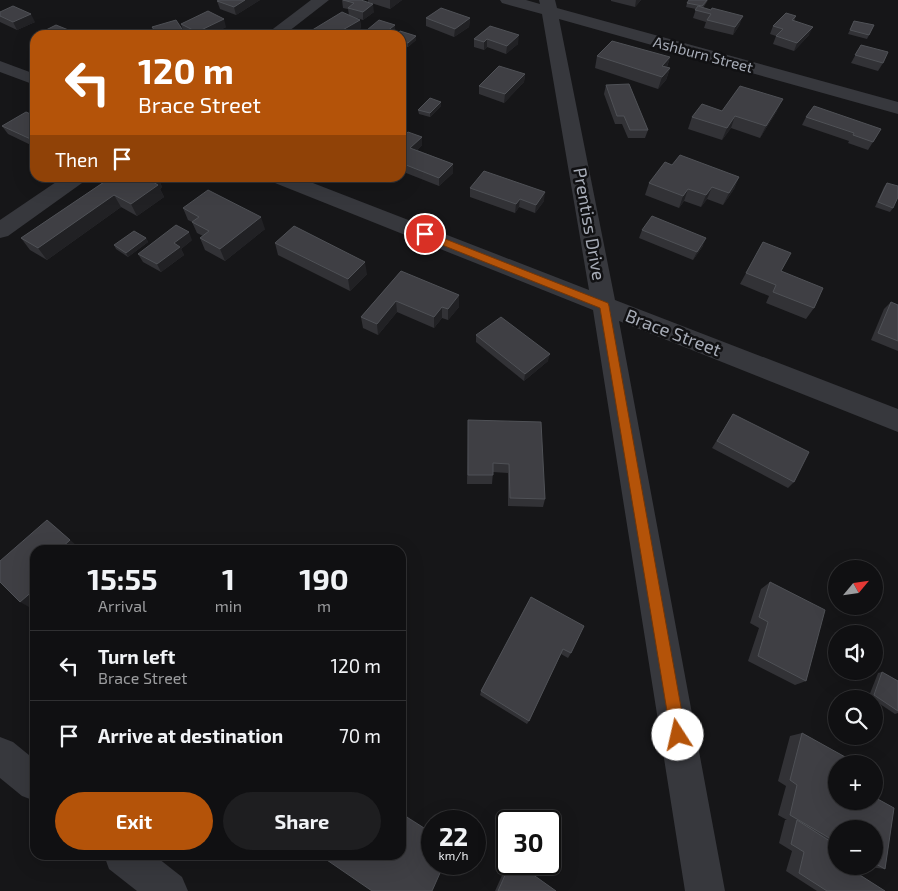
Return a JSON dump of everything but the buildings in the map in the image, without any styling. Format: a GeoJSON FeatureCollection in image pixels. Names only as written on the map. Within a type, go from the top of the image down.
{"type":"FeatureCollection","features":[{"type":"Feature","properties":{"kind":"street"},"geometry":{"type":"LineString","coordinates":[[280,30],[321,0]]}},
{"type":"Feature","properties":{"kind":"street","name":"Ashburn Street"},"geometry":{"type":"LineString","coordinates":[[508,0],[549,6],[898,108]]}},
{"type":"Feature","properties":{"kind":"street","name":"Prentiss Drive"},"geometry":{"type":"LineString","coordinates":[[549,6],[604,306],[705,891]]}},
{"type":"Feature","properties":{"kind":"street"},"geometry":{"type":"LineString","coordinates":[[0,66],[30,78]]}},
{"type":"Feature","properties":{"kind":"street"},"geometry":{"type":"LineString","coordinates":[[0,231],[69,182]]}},
{"type":"Feature","properties":{"kind":"street","name":"Brace Street"},"geometry":{"type":"LineString","coordinates":[[292,182],[898,421]]}},
{"type":"Feature","properties":{"kind":"street"},"geometry":{"type":"LineString","coordinates":[[0,755],[30,779]]}},
{"type":"Feature","properties":{"kind":"street"},"geometry":{"type":"LineString","coordinates":[[130,860],[168,891]]}},
{"type":"Feature","properties":{"kind":"route"},"geometry":{"type":"LineString","coordinates":[[425,234],[604,306],[678,735]]}}]}
